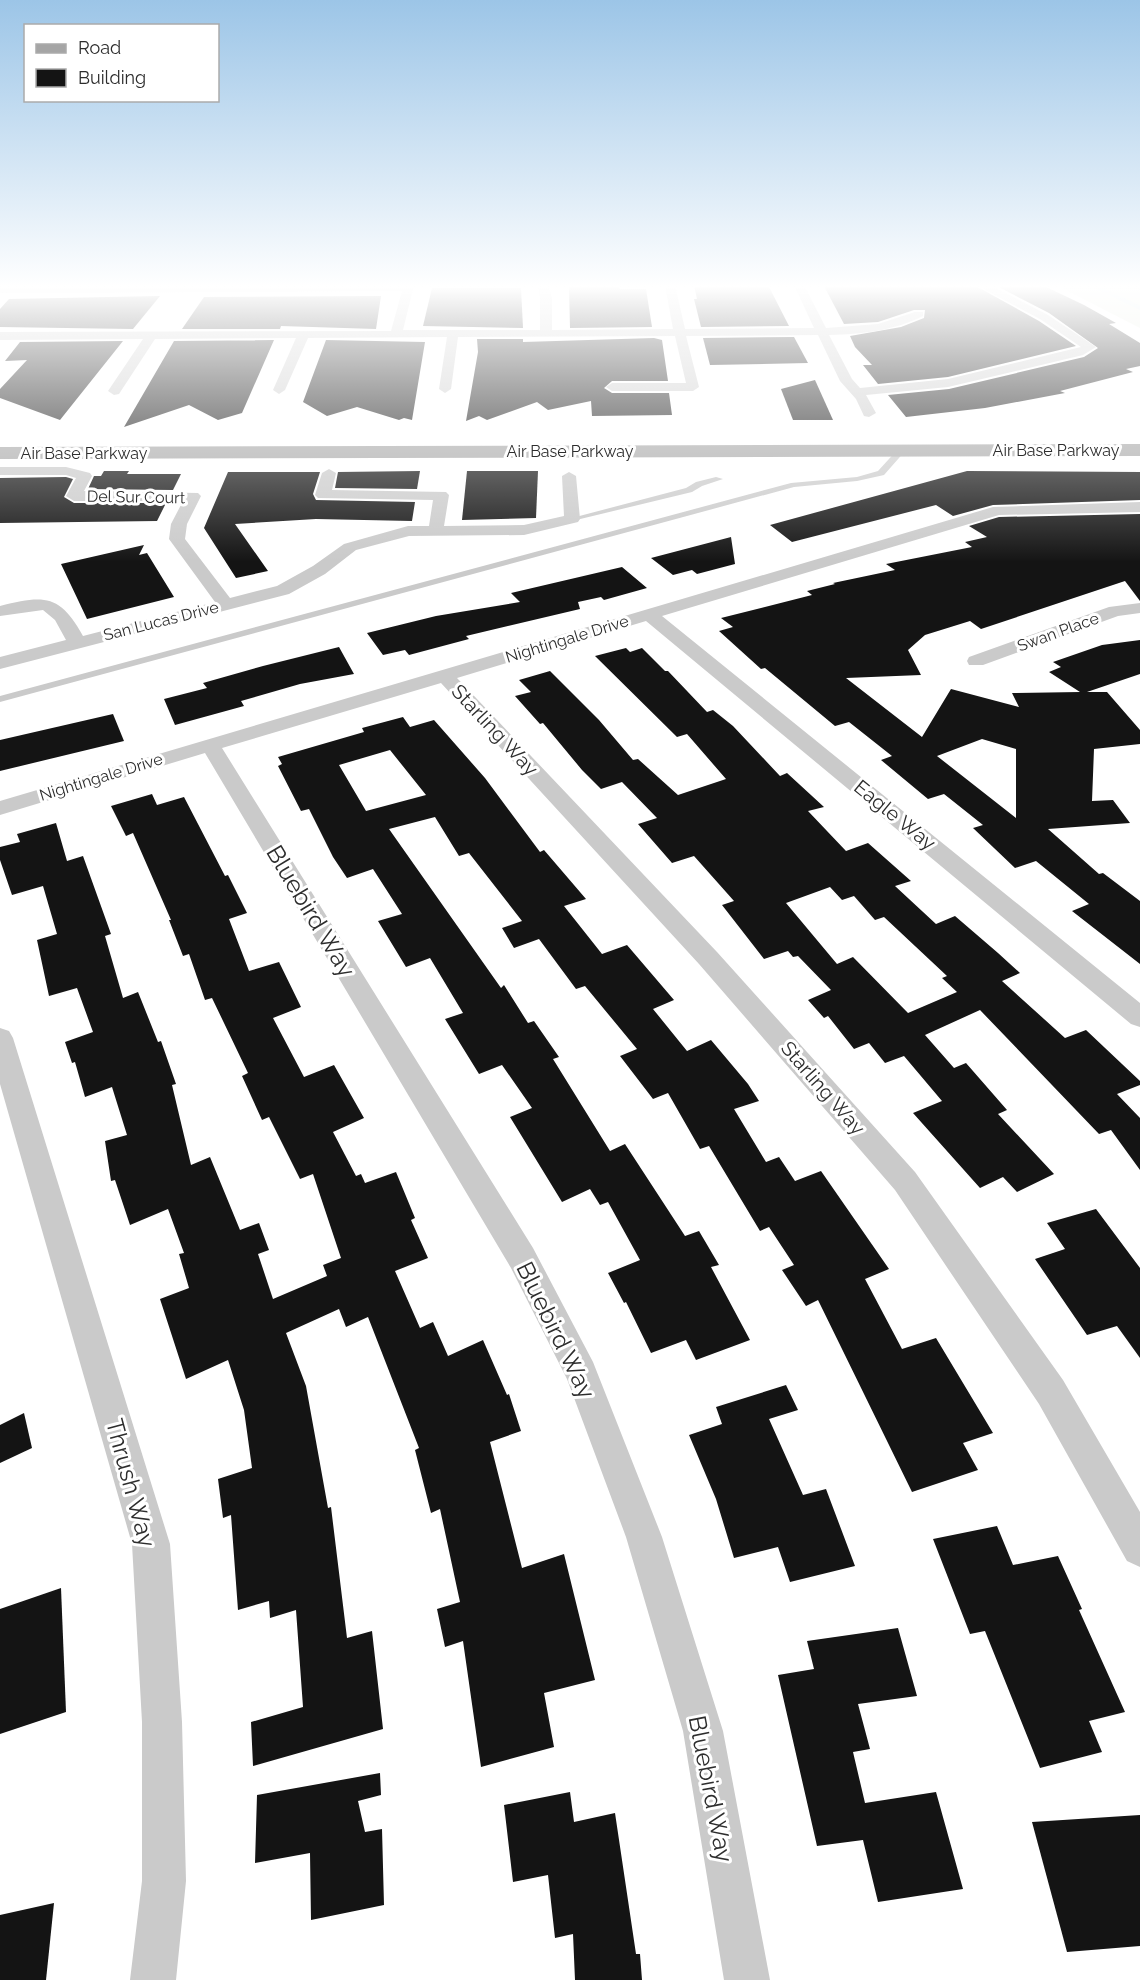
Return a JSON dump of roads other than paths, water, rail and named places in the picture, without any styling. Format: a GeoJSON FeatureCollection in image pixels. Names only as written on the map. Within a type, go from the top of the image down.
{"type":"FeatureCollection","features":[{"type":"Feature","properties":{"kind":"main road","name":"Air Base Parkway"},"geometry":{"type":"LineString","coordinates":[[0,439],[1140,436]]}},
{"type":"Feature","properties":{"kind":"main road","name":"Air Base Parkway"},"geometry":{"type":"LineString","coordinates":[[0,453],[1140,450]]}},
{"type":"Feature","properties":{"kind":"street"},"geometry":{"type":"LineString","coordinates":[[114,391],[123,377]]}},
{"type":"Feature","properties":{"kind":"street"},"geometry":{"type":"LineString","coordinates":[[279,390],[284,377]]}},
{"type":"Feature","properties":{"kind":"street"},"geometry":{"type":"LineString","coordinates":[[444,389],[446,377]]}},
{"type":"Feature","properties":{"kind":"street"},"geometry":{"type":"LineString","coordinates":[[612,387],[693,387],[691,377]]}},
{"type":"Feature","properties":{"kind":"street"},"geometry":{"type":"LineString","coordinates":[[844,377],[869,413]]}},
{"type":"Feature","properties":{"kind":"street"},"geometry":{"type":"LineString","coordinates":[[856,392],[948,383],[972,377]]}},
{"type":"Feature","properties":{"kind":"street","name":"Del Sur Court"},"geometry":{"type":"LineString","coordinates":[[0,471],[66,471],[85,476],[74,496],[193,496],[179,524],[177,539],[226,605]]}},
{"type":"Feature","properties":{"kind":"street"},"geometry":{"type":"LineString","coordinates":[[329,473],[323,495],[441,495],[436,530]]}},
{"type":"Feature","properties":{"kind":"street"},"geometry":{"type":"LineString","coordinates":[[570,476],[572,519]]}},
{"type":"Feature","properties":{"kind":"street","name":"Nightingale Drive"},"geometry":{"type":"LineString","coordinates":[[0,808],[998,510],[1140,507]]}},
{"type":"Feature","properties":{"kind":"street","name":"San Lucas Drive"},"geometry":{"type":"LineString","coordinates":[[0,663],[283,590],[319,570],[350,547],[408,531],[524,530],[572,519]]}},
{"type":"Feature","properties":{"kind":"street"},"geometry":{"type":"LineString","coordinates":[[0,611],[25,605],[46,604],[60,611],[77,643]]}},
{"type":"Feature","properties":{"kind":"street","name":"Swan Place"},"geometry":{"type":"LineString","coordinates":[[976,660],[1115,611],[1140,608]]}},
{"type":"Feature","properties":{"kind":"street","name":"Eagle Way"},"geometry":{"type":"LineString","coordinates":[[649,614],[1140,1017]]}},
{"type":"Feature","properties":{"kind":"street","name":"Starling Way"},"geometry":{"type":"LineString","coordinates":[[445,676],[708,958],[905,1181],[1051,1392],[1140,1548]]}},
{"type":"Feature","properties":{"kind":"street","name":"Bluebird Way"},"geometry":{"type":"LineString","coordinates":[[210,745],[522,1258],[581,1373],[644,1537],[703,1731],[747,1980]]}},
{"type":"Feature","properties":{"kind":"street","name":"Thrush Way"},"geometry":{"type":"LineString","coordinates":[[0,1038],[151,1544],[162,1722],[165,1881],[153,1980]]}},
{"type":"Feature","properties":{"kind":"lane"},"geometry":{"type":"LineString","coordinates":[[0,699],[794,485],[857,479],[881,473],[902,450]]}},
{"type":"Feature","properties":{"kind":"lane"},"geometry":{"type":"LineString","coordinates":[[572,519],[689,490],[699,484],[719,479]]}}]}
